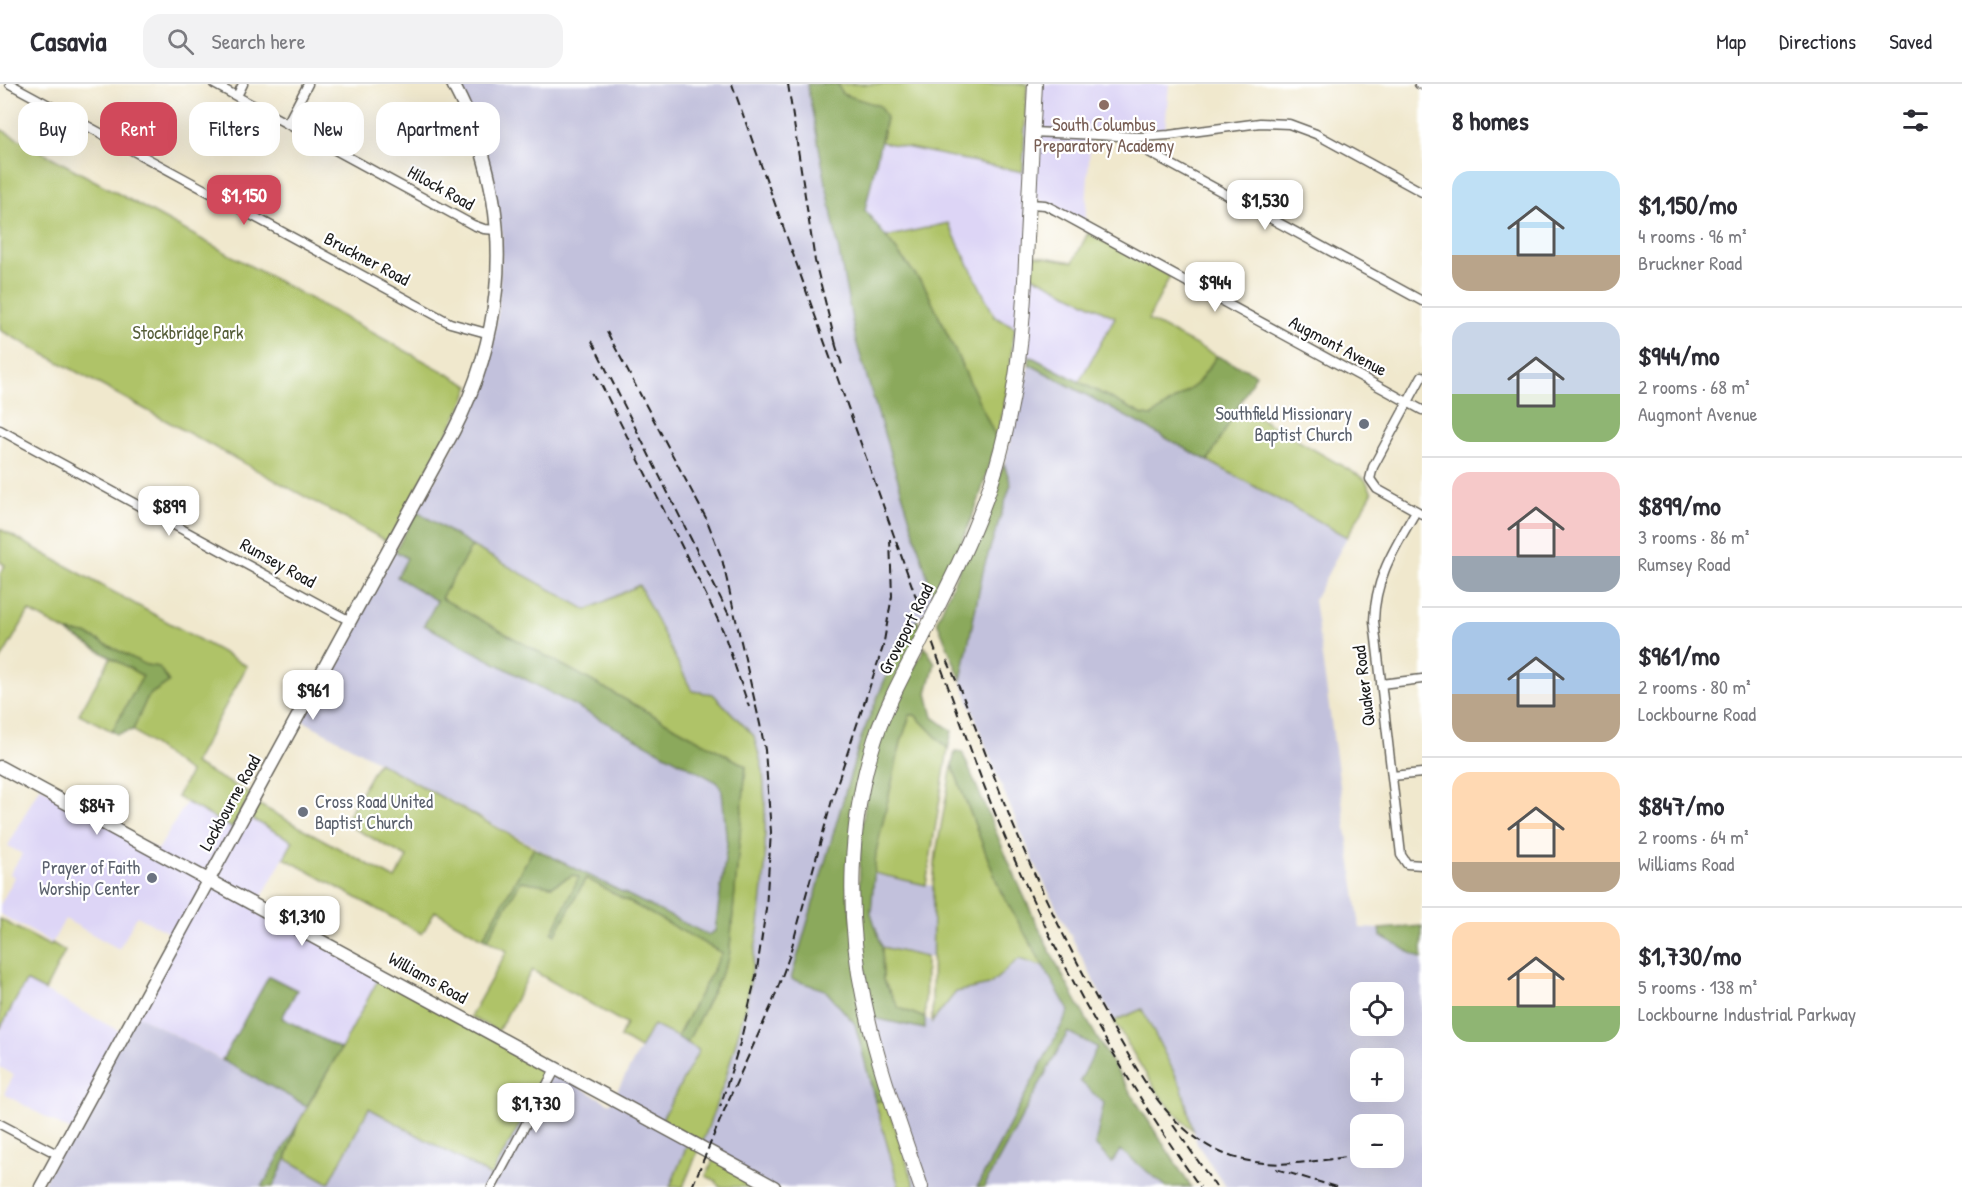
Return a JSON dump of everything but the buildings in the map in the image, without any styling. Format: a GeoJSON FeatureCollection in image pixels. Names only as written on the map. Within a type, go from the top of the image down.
{"type":"FeatureCollection","features":[{"type":"Feature","properties":{"kind":"main road","name":"Groveport Road"},"geometry":{"type":"LineString","coordinates":[[921,1187],[881,1067],[867,1014],[856,947],[853,891],[857,821],[868,763],[884,716],[967,548],[996,469],[1008,423],[1017,379],[1023,326],[1035,84]]}},
{"type":"Feature","properties":{"kind":"street","name":"Bruckner Road"},"geometry":{"type":"LineString","coordinates":[[10,84],[450,322],[490,334]]}},
{"type":"Feature","properties":{"kind":"street","name":"Hilock Road"},"geometry":{"type":"LineString","coordinates":[[214,84],[478,228],[496,230]]}},
{"type":"Feature","properties":{"kind":"street"},"geometry":{"type":"LineString","coordinates":[[237,96],[243,84]]}},
{"type":"Feature","properties":{"kind":"street"},"geometry":{"type":"LineString","coordinates":[[286,124],[308,84]]}},
{"type":"Feature","properties":{"kind":"street","name":"Lockbourne Road"},"geometry":{"type":"LineString","coordinates":[[41,1187],[462,415],[480,371],[490,334],[497,278],[496,230],[491,190],[483,155],[453,84]]}},
{"type":"Feature","properties":{"kind":"street"},"geometry":{"type":"LineString","coordinates":[[1032,132],[1120,137],[1169,135],[1260,123],[1289,124],[1316,134],[1422,192]]}},
{"type":"Feature","properties":{"kind":"street"},"geometry":{"type":"LineString","coordinates":[[1120,137],[1422,302]]}},
{"type":"Feature","properties":{"kind":"street","name":"Augmont Avenue"},"geometry":{"type":"LineString","coordinates":[[1029,204],[1046,205],[1422,410]]}},
{"type":"Feature","properties":{"kind":"street"},"geometry":{"type":"LineString","coordinates":[[1419,512],[1377,489],[1370,479],[1373,467],[1422,376]]}},
{"type":"Feature","properties":{"kind":"street","name":"Rumsey Road"},"geometry":{"type":"LineString","coordinates":[[0,430],[350,621]]}},
{"type":"Feature","properties":{"kind":"street","name":"Quaker Road"},"geometry":{"type":"LineString","coordinates":[[1419,512],[1388,561],[1376,594],[1374,628],[1401,855],[1407,864],[1422,865]]}},
{"type":"Feature","properties":{"kind":"street"},"geometry":{"type":"LineString","coordinates":[[1381,684],[1422,679]]}},
{"type":"Feature","properties":{"kind":"street","name":"Williams Road"},"geometry":{"type":"LineString","coordinates":[[0,767],[774,1187]]}},
{"type":"Feature","properties":{"kind":"street"},"geometry":{"type":"LineString","coordinates":[[1392,776],[1422,773]]}},
{"type":"Feature","properties":{"kind":"street"},"geometry":{"type":"LineString","coordinates":[[492,1187],[556,1068]]}},
{"type":"Feature","properties":{"kind":"street"},"geometry":{"type":"LineString","coordinates":[[0,1124],[58,1155]]}},
{"type":"Feature","properties":{"kind":"shaded area"},"geometry":{"type":"Polygon","coordinates":[[[459,84],[807,84],[856,341],[935,602],[903,635],[861,738],[791,979],[825,990],[855,1024],[899,1187],[766,1187],[714,1159],[719,1150],[702,1144],[725,1080],[746,1006],[759,925],[765,868],[693,691],[639,586],[587,610],[472,546],[417,511],[463,429],[489,361],[498,312],[502,232],[480,156],[500,156],[500,102],[464,102],[459,84]]]}},
{"type":"Feature","properties":{"kind":"shaded area"},"geometry":{"type":"Polygon","coordinates":[[[1041,84],[1169,84],[1165,130],[1091,129],[1085,223],[1036,198],[1031,275],[1115,317],[1079,382],[1012,349],[1015,327],[996,317],[948,224],[886,237],[865,210],[881,142],[1023,172],[1025,125],[1041,126],[1041,84]]]}},
{"type":"Feature","properties":{"kind":"shaded area"},"geometry":{"type":"Polygon","coordinates":[[[1029,364],[1347,537],[1314,600],[1360,928],[1380,929],[1381,936],[1422,959],[1422,1187],[1226,1187],[1197,1144],[1182,1088],[1141,1009],[1114,1021],[1036,867],[995,771],[961,680],[984,567],[1011,484],[1004,464],[1029,364]]]}},
{"type":"Feature","properties":{"kind":"shaded area"},"geometry":{"type":"Polygon","coordinates":[[[395,551],[407,558],[398,577],[437,601],[424,625],[717,782],[722,791],[727,845],[716,930],[708,935],[587,875],[300,719],[395,551]]]}},
{"type":"Feature","properties":{"kind":"shaded area"},"geometry":{"type":"Polygon","coordinates":[[[40,786],[158,850],[186,803],[231,828],[241,812],[293,841],[256,907],[380,976],[341,1049],[282,1018],[269,976],[222,1060],[135,1014],[176,937],[137,916],[119,949],[65,919],[52,943],[0,914],[0,905],[15,877],[10,874],[22,854],[8,846],[40,786]]]}},
{"type":"Feature","properties":{"kind":"shaded area"},"geometry":{"type":"Polygon","coordinates":[[[874,873],[933,886],[932,958],[882,947],[871,913],[874,873]]]}},
{"type":"Feature","properties":{"kind":"shaded area"},"geometry":{"type":"Polygon","coordinates":[[[1019,958],[1044,967],[1069,1011],[977,1187],[915,1187],[874,1018],[924,1029],[925,1018],[932,1021],[956,992],[989,985],[1019,958]]]}},
{"type":"Feature","properties":{"kind":"shaded area"},"geometry":{"type":"Polygon","coordinates":[[[26,981],[125,1034],[71,1131],[4,1094],[14,1075],[0,1067],[0,1029],[26,981]]]}},
{"type":"Feature","properties":{"kind":"shaded area"},"geometry":{"type":"Polygon","coordinates":[[[135,1014],[307,1106],[262,1187],[41,1187],[135,1014]]]}},
{"type":"Feature","properties":{"kind":"shaded area"},"geometry":{"type":"Polygon","coordinates":[[[653,1025],[700,1049],[661,1121],[690,1138],[670,1187],[273,1187],[286,1159],[329,1182],[369,1108],[491,1176],[549,1070],[610,1104],[653,1025]]]}},
{"type":"Feature","properties":{"kind":"shaded area"},"geometry":{"type":"Polygon","coordinates":[[[1068,1032],[1097,1047],[1080,1081],[1104,1103],[1112,1162],[1119,1150],[1167,1187],[984,1187],[1068,1032]]]}},
{"type":"Feature","properties":{"kind":"green space"},"geometry":{"type":"Polygon","coordinates":[[[807,84],[838,84],[842,94],[880,106],[886,118],[865,210],[925,287],[997,440],[978,502],[935,602],[856,341],[807,84]]]}},
{"type":"Feature","properties":{"kind":"green space"},"geometry":{"type":"Polygon","coordinates":[[[838,84],[1027,84],[1023,172],[881,142],[886,118],[880,106],[842,94],[838,84]]]}},
{"type":"Feature","properties":{"kind":"green space","name":"Stockbridge Park"},"geometry":{"type":"Polygon","coordinates":[[[0,129],[18,139],[18,156],[49,156],[470,386],[463,404],[388,542],[0,330],[0,129]]]}},
{"type":"Feature","properties":{"kind":"green space"},"geometry":{"type":"Polygon","coordinates":[[[948,223],[995,317],[1015,327],[1006,395],[997,440],[925,287],[886,237],[948,223]]]}},
{"type":"Feature","properties":{"kind":"green space"},"geometry":{"type":"Polygon","coordinates":[[[1088,233],[1170,276],[1148,320],[1217,356],[1197,384],[1152,416],[1143,415],[1079,382],[1115,317],[1031,275],[1032,255],[1073,262],[1088,233]]]}},
{"type":"Feature","properties":{"kind":"green space"},"geometry":{"type":"Polygon","coordinates":[[[1030,356],[1143,415],[1152,416],[1197,384],[1217,356],[1256,374],[1208,461],[1029,364],[1030,356]]]}},
{"type":"Feature","properties":{"kind":"green space"},"geometry":{"type":"Polygon","coordinates":[[[1238,406],[1365,479],[1372,493],[1347,537],[1208,461],[1238,406]]]}},
{"type":"Feature","properties":{"kind":"green space"},"geometry":{"type":"Polygon","coordinates":[[[1004,464],[1011,484],[984,567],[961,680],[937,621],[1004,464]]]}},
{"type":"Feature","properties":{"kind":"green space"},"geometry":{"type":"Polygon","coordinates":[[[417,511],[472,546],[441,598],[746,766],[729,958],[687,1043],[677,1037],[722,953],[586,878],[555,935],[552,933],[579,877],[573,875],[552,886],[521,881],[487,940],[483,938],[534,848],[708,935],[715,931],[727,845],[722,791],[717,782],[424,625],[437,601],[397,577],[407,558],[395,551],[417,511]]]}},
{"type":"Feature","properties":{"kind":"green space"},"geometry":{"type":"Polygon","coordinates":[[[0,529],[247,666],[194,764],[251,794],[232,828],[177,797],[190,773],[133,730],[147,698],[169,682],[159,667],[146,665],[86,634],[67,632],[29,611],[0,661],[0,574],[5,565],[0,562],[0,529]]]}},
{"type":"Feature","properties":{"kind":"green space"},"geometry":{"type":"Polygon","coordinates":[[[472,546],[587,610],[639,585],[692,691],[713,694],[754,736],[763,771],[765,804],[765,868],[759,925],[746,1006],[725,1080],[702,1144],[661,1121],[699,1050],[687,1043],[729,958],[746,766],[440,598],[472,546]]]}},
{"type":"Feature","properties":{"kind":"green space"},"geometry":{"type":"Polygon","coordinates":[[[917,620],[921,627],[871,733],[848,896],[886,1100],[875,1101],[855,1024],[825,990],[791,979],[861,738],[903,635],[917,620]]]}},
{"type":"Feature","properties":{"kind":"green space"},"geometry":{"type":"Polygon","coordinates":[[[67,632],[86,634],[146,665],[159,667],[169,682],[147,698],[133,730],[117,734],[112,731],[143,676],[67,632]]]}},
{"type":"Feature","properties":{"kind":"green space"},"geometry":{"type":"Polygon","coordinates":[[[925,647],[935,663],[927,693],[933,717],[952,731],[948,749],[915,715],[910,715],[901,742],[876,852],[871,913],[882,947],[883,980],[899,1008],[925,1018],[925,1029],[874,1018],[861,937],[859,879],[863,820],[873,763],[891,714],[925,647]]]}},
{"type":"Feature","properties":{"kind":"green space"},"geometry":{"type":"Polygon","coordinates":[[[111,657],[143,676],[112,731],[79,714],[111,657]]]}},
{"type":"Feature","properties":{"kind":"green space"},"geometry":{"type":"Polygon","coordinates":[[[910,715],[915,715],[948,749],[926,885],[874,873],[876,852],[901,742],[910,715]]]}},
{"type":"Feature","properties":{"kind":"green space"},"geometry":{"type":"Polygon","coordinates":[[[955,751],[962,752],[1024,896],[1065,980],[1110,1059],[1191,1187],[1167,1187],[1120,1150],[1112,1163],[1095,1145],[1104,1103],[1080,1081],[1097,1047],[1068,1032],[984,1187],[977,1187],[1069,1011],[1000,890],[952,765],[955,751]]]}},
{"type":"Feature","properties":{"kind":"green space"},"geometry":{"type":"Polygon","coordinates":[[[378,762],[534,848],[483,938],[435,911],[422,934],[284,858],[293,841],[248,817],[256,803],[395,879],[407,857],[344,823],[378,762]]]}},
{"type":"Feature","properties":{"kind":"green space"},"geometry":{"type":"Polygon","coordinates":[[[952,765],[1000,890],[1044,967],[1019,959],[989,985],[956,992],[932,1022],[933,886],[936,854],[952,765]]]}},
{"type":"Feature","properties":{"kind":"green space"},"geometry":{"type":"Polygon","coordinates":[[[573,875],[580,877],[552,933],[555,935],[586,878],[722,953],[677,1037],[653,1025],[640,1049],[620,1037],[626,1024],[532,970],[498,1031],[470,1017],[507,951],[487,940],[521,881],[552,886],[573,875]]]}},
{"type":"Feature","properties":{"kind":"green space"},"geometry":{"type":"Polygon","coordinates":[[[0,919],[50,946],[52,943],[65,951],[45,991],[26,981],[0,1029],[0,919]]]}},
{"type":"Feature","properties":{"kind":"green space"},"geometry":{"type":"Polygon","coordinates":[[[1422,926],[1422,959],[1381,936],[1380,929],[1422,926]]]}},
{"type":"Feature","properties":{"kind":"green space"},"geometry":{"type":"Polygon","coordinates":[[[882,947],[926,957],[925,1018],[899,1008],[883,980],[882,947]]]}},
{"type":"Feature","properties":{"kind":"green space"},"geometry":{"type":"Polygon","coordinates":[[[269,976],[297,990],[282,1018],[341,1049],[307,1106],[222,1060],[269,976]]]}},
{"type":"Feature","properties":{"kind":"green space"},"geometry":{"type":"Polygon","coordinates":[[[380,976],[537,1065],[541,1078],[540,1088],[491,1176],[369,1108],[329,1183],[286,1159],[298,1123],[380,976]]]}},
{"type":"Feature","properties":{"kind":"green space"},"geometry":{"type":"Polygon","coordinates":[[[1142,1009],[1182,1088],[1193,1130],[1180,1119],[1159,1093],[1114,1021],[1142,1009]]]}},
{"type":"Feature","properties":{"kind":"green space"},"geometry":{"type":"Polygon","coordinates":[[[886,1100],[915,1187],[899,1187],[875,1101],[886,1100]]]}},
{"type":"Feature","properties":{"kind":"green space"},"geometry":{"type":"Polygon","coordinates":[[[298,1123],[286,1159],[273,1187],[262,1187],[298,1123]]]}},
{"type":"Feature","properties":{"kind":"green space"},"geometry":{"type":"Polygon","coordinates":[[[687,1145],[698,1151],[683,1187],[670,1187],[687,1145]]]}},
{"type":"Feature","properties":{"kind":"green space"},"geometry":{"type":"Polygon","coordinates":[[[714,1159],[766,1187],[719,1187],[716,1181],[706,1176],[714,1159]]]}},
{"type":"Feature","properties":{"kind":"railway"},"geometry":{"type":"LineString","coordinates":[[732,84],[978,770],[1000,825],[1049,933],[1104,1037],[1134,1088],[1200,1187]]}},
{"type":"Feature","properties":{"kind":"railway"},"geometry":{"type":"LineString","coordinates":[[788,84],[815,261],[837,349]]}},
{"type":"Feature","properties":{"kind":"railway"},"geometry":{"type":"LineString","coordinates":[[607,332],[706,518],[722,559],[765,750],[771,832],[766,909],[756,976],[740,1043],[720,1107]]}},
{"type":"Feature","properties":{"kind":"railway"},"geometry":{"type":"LineString","coordinates":[[592,341],[731,619]]}},
{"type":"Feature","properties":{"kind":"railway"},"geometry":{"type":"LineString","coordinates":[[835,343],[843,368]]}},
{"type":"Feature","properties":{"kind":"railway"},"geometry":{"type":"LineString","coordinates":[[595,372],[723,631],[749,707]]}},
{"type":"Feature","properties":{"kind":"railway"},"geometry":{"type":"LineString","coordinates":[[692,1187],[772,1004],[789,957],[834,793],[883,647],[892,596],[890,539]]}},
{"type":"Feature","properties":{"kind":"railway"},"geometry":{"type":"LineString","coordinates":[[947,660],[1022,847],[1046,900],[1099,1003],[1134,1065],[1158,1100],[1171,1116],[1203,1143],[1239,1159],[1273,1164],[1350,1156]]}},
{"type":"Feature","properties":{"kind":"railway"},"geometry":{"type":"LineString","coordinates":[[1173,1125],[1216,1187]]}},
{"type":"Feature","properties":{"kind":"railway"},"geometry":{"type":"LineString","coordinates":[[1276,1169],[1336,1187]]}},
{"type":"Feature","properties":{"kind":"place","name":"South Columbus Preparatory Academy"},"geometry":{"type":"Point","coordinates":[1104,105]}},
{"type":"Feature","properties":{"kind":"place","name":"Southfield Missionary Baptist Church"},"geometry":{"type":"Point","coordinates":[1364,424]}},
{"type":"Feature","properties":{"kind":"place","name":"Cross Road United Baptist Church"},"geometry":{"type":"Point","coordinates":[303,812]}},
{"type":"Feature","properties":{"kind":"place","name":"Prayer of Faith Worship Center"},"geometry":{"type":"Point","coordinates":[152,878]}}]}
